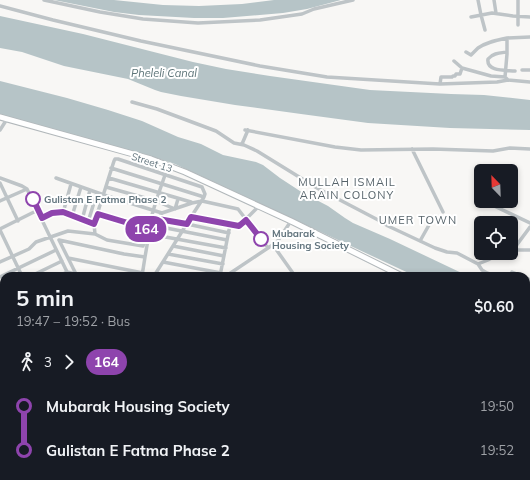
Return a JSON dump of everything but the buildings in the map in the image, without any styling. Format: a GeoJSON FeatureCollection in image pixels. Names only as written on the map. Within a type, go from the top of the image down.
{"type":"FeatureCollection","features":[{"type":"Feature","properties":{"kind":"main road"},"geometry":{"type":"LineString","coordinates":[[0,117],[151,159],[185,172],[291,221],[394,272]]}},
{"type":"Feature","properties":{"kind":"street"},"geometry":{"type":"LineString","coordinates":[[44,0],[100,12],[143,19],[198,23],[260,20],[302,14],[314,9],[353,0]]}},
{"type":"Feature","properties":{"kind":"street"},"geometry":{"type":"LineString","coordinates":[[478,0],[485,30]]}},
{"type":"Feature","properties":{"kind":"street"},"geometry":{"type":"LineString","coordinates":[[494,0],[496,13]]}},
{"type":"Feature","properties":{"kind":"street"},"geometry":{"type":"LineString","coordinates":[[518,0],[518,25]]}},
{"type":"Feature","properties":{"kind":"street"},"geometry":{"type":"LineString","coordinates":[[0,6],[90,29],[260,66],[327,77],[440,84],[498,82],[506,78]]}},
{"type":"Feature","properties":{"kind":"street"},"geometry":{"type":"LineString","coordinates":[[471,17],[492,13],[530,17]]}},
{"type":"Feature","properties":{"kind":"street"},"geometry":{"type":"LineString","coordinates":[[466,52],[471,55],[484,45],[507,38],[530,37]]}},
{"type":"Feature","properties":{"kind":"street"},"geometry":{"type":"LineString","coordinates":[[506,78],[507,38]]}},
{"type":"Feature","properties":{"kind":"street"},"geometry":{"type":"LineString","coordinates":[[507,52],[492,55],[489,57],[487,62],[490,67],[498,70],[515,71]]}},
{"type":"Feature","properties":{"kind":"street"},"geometry":{"type":"LineString","coordinates":[[454,61],[462,68],[491,76],[530,82]]}},
{"type":"Feature","properties":{"kind":"street"},"geometry":{"type":"LineString","coordinates":[[440,84],[442,77],[452,77],[456,74],[460,74],[462,68]]}},
{"type":"Feature","properties":{"kind":"street"},"geometry":{"type":"LineString","coordinates":[[522,70],[530,70]]}},
{"type":"Feature","properties":{"kind":"street"},"geometry":{"type":"LineString","coordinates":[[132,102],[156,109],[216,131],[234,143],[242,144],[257,151],[317,188],[388,226],[447,252],[457,253],[478,264],[482,270],[486,272]]}},
{"type":"Feature","properties":{"kind":"street"},"geometry":{"type":"LineString","coordinates":[[0,130],[7,119]]}},
{"type":"Feature","properties":{"kind":"street"},"geometry":{"type":"LineString","coordinates":[[242,144],[246,130],[335,147],[361,150],[412,149],[493,151],[510,148],[530,149]]}},
{"type":"Feature","properties":{"kind":"street"},"geometry":{"type":"LineString","coordinates":[[412,149],[443,212]]}},
{"type":"Feature","properties":{"kind":"street","name":"Street 13"},"geometry":{"type":"LineString","coordinates":[[111,168],[115,159],[118,159],[202,187],[205,194],[203,199]]}},
{"type":"Feature","properties":{"kind":"street"},"geometry":{"type":"LineString","coordinates":[[95,234],[94,224],[111,168],[203,199],[238,209],[268,248]]}},
{"type":"Feature","properties":{"kind":"street"},"geometry":{"type":"LineString","coordinates":[[0,262],[29,249],[36,242],[68,231],[95,234],[107,240],[143,246],[158,193],[165,175]]}},
{"type":"Feature","properties":{"kind":"street"},"geometry":{"type":"LineString","coordinates":[[0,178],[27,189],[67,272]]}},
{"type":"Feature","properties":{"kind":"street"},"geometry":{"type":"LineString","coordinates":[[56,178],[97,193],[162,213],[203,199]]}},
{"type":"Feature","properties":{"kind":"street"},"geometry":{"type":"LineString","coordinates":[[109,178],[192,203]]}},
{"type":"Feature","properties":{"kind":"street"},"geometry":{"type":"LineString","coordinates":[[0,183],[18,221]]}},
{"type":"Feature","properties":{"kind":"street"},"geometry":{"type":"LineString","coordinates":[[63,212],[71,184]]}},
{"type":"Feature","properties":{"kind":"street"},"geometry":{"type":"LineString","coordinates":[[106,186],[156,201],[175,209]]}},
{"type":"Feature","properties":{"kind":"street"},"geometry":{"type":"LineString","coordinates":[[72,216],[81,187]]}},
{"type":"Feature","properties":{"kind":"street"},"geometry":{"type":"LineString","coordinates":[[0,201],[27,189]]}},
{"type":"Feature","properties":{"kind":"street"},"geometry":{"type":"LineString","coordinates":[[82,220],[90,190]]}},
{"type":"Feature","properties":{"kind":"street"},"geometry":{"type":"LineString","coordinates":[[88,222],[97,193]]}},
{"type":"Feature","properties":{"kind":"street"},"geometry":{"type":"LineString","coordinates":[[175,209],[178,199]]}},
{"type":"Feature","properties":{"kind":"street"},"geometry":{"type":"LineString","coordinates":[[156,272],[203,199]]}},
{"type":"Feature","properties":{"kind":"street"},"geometry":{"type":"LineString","coordinates":[[191,217],[239,226],[259,206]]}},
{"type":"Feature","properties":{"kind":"street"},"geometry":{"type":"LineString","coordinates":[[499,208],[530,223]]}},
{"type":"Feature","properties":{"kind":"street"},"geometry":{"type":"LineString","coordinates":[[20,272],[0,230],[38,210]]}},
{"type":"Feature","properties":{"kind":"street"},"geometry":{"type":"LineString","coordinates":[[42,218],[52,213],[63,212],[94,224]]}},
{"type":"Feature","properties":{"kind":"street"},"geometry":{"type":"LineString","coordinates":[[156,226],[162,213]]}},
{"type":"Feature","properties":{"kind":"street"},"geometry":{"type":"LineString","coordinates":[[98,214],[148,229],[156,226],[227,240]]}},
{"type":"Feature","properties":{"kind":"street"},"geometry":{"type":"LineString","coordinates":[[158,219],[229,233]]}},
{"type":"Feature","properties":{"kind":"street"},"geometry":{"type":"LineString","coordinates":[[232,272],[277,242],[291,221]]}},
{"type":"Feature","properties":{"kind":"street"},"geometry":{"type":"LineString","coordinates":[[221,272],[230,225]]}},
{"type":"Feature","properties":{"kind":"street"},"geometry":{"type":"LineString","coordinates":[[420,241],[429,225]]}},
{"type":"Feature","properties":{"kind":"street"},"geometry":{"type":"LineString","coordinates":[[518,243],[530,227]]}},
{"type":"Feature","properties":{"kind":"street"},"geometry":{"type":"LineString","coordinates":[[142,272],[149,234],[148,229]]}},
{"type":"Feature","properties":{"kind":"street"},"geometry":{"type":"LineString","coordinates":[[149,234],[226,248]]}},
{"type":"Feature","properties":{"kind":"street"},"geometry":{"type":"LineString","coordinates":[[75,272],[60,240],[145,257]]}},
{"type":"Feature","properties":{"kind":"street"},"geometry":{"type":"LineString","coordinates":[[273,245],[292,272]]}},
{"type":"Feature","properties":{"kind":"street"},"geometry":{"type":"LineString","coordinates":[[174,246],[224,256]]}},
{"type":"Feature","properties":{"kind":"street"},"geometry":{"type":"LineString","coordinates":[[9,272],[56,250]]}},
{"type":"Feature","properties":{"kind":"street"},"geometry":{"type":"LineString","coordinates":[[518,251],[530,250]]}},
{"type":"Feature","properties":{"kind":"street"},"geometry":{"type":"LineString","coordinates":[[168,254],[223,264]]}},
{"type":"Feature","properties":{"kind":"street"},"geometry":{"type":"LineString","coordinates":[[68,258],[133,272]]}},
{"type":"Feature","properties":{"kind":"street"},"geometry":{"type":"LineString","coordinates":[[478,264],[488,260]]}},
{"type":"Feature","properties":{"kind":"street"},"geometry":{"type":"LineString","coordinates":[[39,272],[62,261]]}},
{"type":"Feature","properties":{"kind":"street"},"geometry":{"type":"LineString","coordinates":[[163,262],[207,272]]}},
{"type":"Feature","properties":{"kind":"water"},"geometry":{"type":"Polygon","coordinates":[[[54,0],[114,0],[163,5],[199,6],[242,4],[274,0],[341,0],[307,9],[283,13],[223,18],[194,18],[114,12],[54,0]]]}},
{"type":"Feature","properties":{"kind":"water","name":"Pheleli Canal"},"geometry":{"type":"Polygon","coordinates":[[[0,16],[83,34],[193,62],[270,76],[370,90],[484,95],[530,100],[530,130],[450,128],[368,123],[235,105],[161,92],[128,79],[64,66],[22,52],[0,48],[0,16]]]}},
{"type":"Feature","properties":{"kind":"water"},"geometry":{"type":"Polygon","coordinates":[[[0,81],[67,98],[142,121],[178,137],[201,144],[223,155],[256,162],[263,165],[303,193],[328,206],[353,223],[460,272],[406,272],[175,164],[144,154],[0,115],[0,81]]]}},
{"type":"Feature","properties":{"kind":"bus line","name":"164"},"geometry":{"type":"LineString","coordinates":[[33,199],[42,218],[52,213],[63,212],[94,224],[98,214],[148,229],[156,226],[158,219],[187,224],[191,217],[239,226],[246,220],[261,239]]}},
{"type":"Feature","properties":{"kind":"place","name":"Gulistan E Fatma Phase 2"},"geometry":{"type":"Point","coordinates":[33,199]}},
{"type":"Feature","properties":{"kind":"place","name":"Mubarak Housing Society"},"geometry":{"type":"Point","coordinates":[261,239]}},
{"type":"Feature","properties":{"kind":"district","name":"MULLAH ISMAIL ARAIN COLONY"},"geometry":{"type":"Point","coordinates":[347,188]}},
{"type":"Feature","properties":{"kind":"district","name":"UMER TOWN"},"geometry":{"type":"Point","coordinates":[418,220]}}]}
